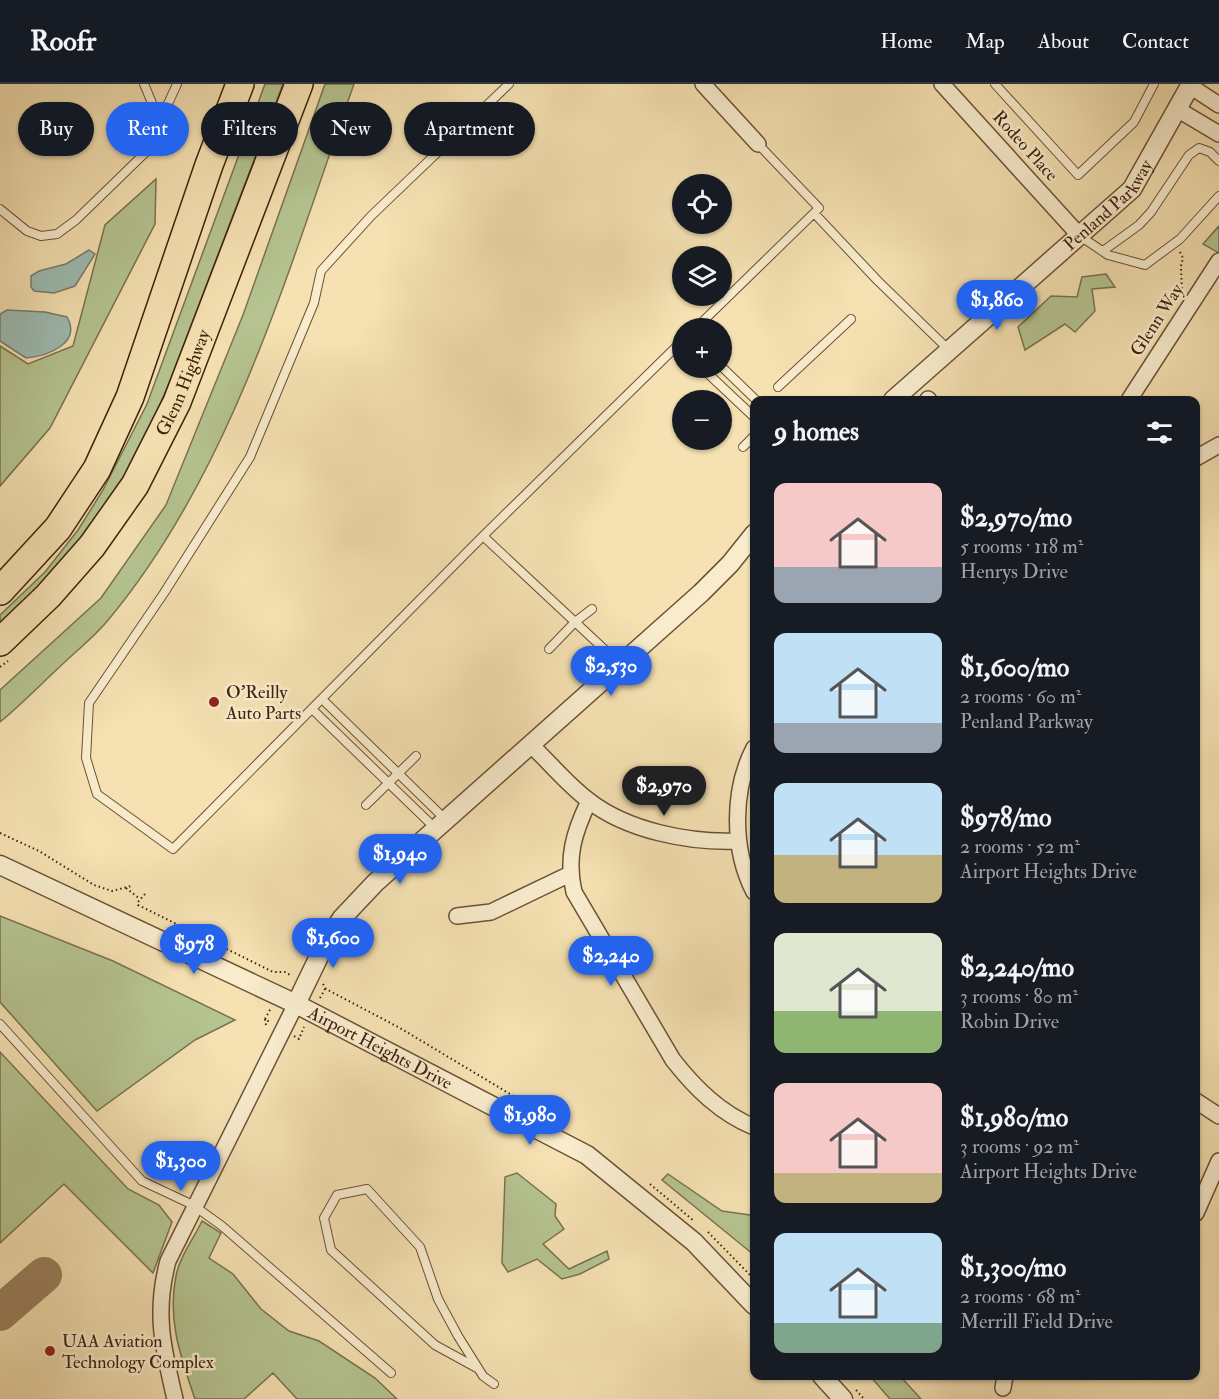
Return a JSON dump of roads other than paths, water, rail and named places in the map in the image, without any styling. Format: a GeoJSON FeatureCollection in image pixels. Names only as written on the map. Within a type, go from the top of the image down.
{"type":"FeatureCollection","features":[{"type":"Feature","properties":{"kind":"highway"},"geometry":{"type":"LineString","coordinates":[[0,591],[58,528],[97,469],[130,396],[209,165],[240,84]]}},
{"type":"Feature","properties":{"kind":"highway","name":"Glenn Highway"},"geometry":{"type":"LineString","coordinates":[[0,642],[48,596],[92,546],[135,485],[177,402],[299,84]]}},
{"type":"Feature","properties":{"kind":"street"},"geometry":{"type":"LineString","coordinates":[[703,84],[758,144]]}},
{"type":"Feature","properties":{"kind":"street","name":"Rodeo Place"},"geometry":{"type":"LineString","coordinates":[[942,84],[1079,235]]}},
{"type":"Feature","properties":{"kind":"street"},"geometry":{"type":"LineString","coordinates":[[1190,85],[1219,105]]}},
{"type":"Feature","properties":{"kind":"street","name":"Penland Parkway"},"geometry":{"type":"LineString","coordinates":[[897,396],[1132,189],[1190,85]]}},
{"type":"Feature","properties":{"kind":"street"},"geometry":{"type":"LineString","coordinates":[[1177,109],[1219,134]]}},
{"type":"Feature","properties":{"kind":"street","name":"Glenn Way"},"geometry":{"type":"LineString","coordinates":[[1132,396],[1219,261]]}},
{"type":"Feature","properties":{"kind":"street"},"geometry":{"type":"LineString","coordinates":[[1200,456],[1219,445]]}},
{"type":"Feature","properties":{"kind":"street"},"geometry":{"type":"LineString","coordinates":[[175,1399],[163,1348],[159,1317],[159,1298],[168,1261],[193,1205],[327,940],[342,918],[375,883],[701,593],[730,564],[750,539]]}},
{"type":"Feature","properties":{"kind":"street"},"geometry":{"type":"LineString","coordinates":[[531,745],[589,801],[629,822],[673,837],[707,842],[738,840]]}},
{"type":"Feature","properties":{"kind":"street"},"geometry":{"type":"LineString","coordinates":[[750,759],[740,787],[738,840],[750,879]]}},
{"type":"Feature","properties":{"kind":"street"},"geometry":{"type":"LineString","coordinates":[[589,801],[575,829],[570,874],[574,892],[673,1060],[692,1084],[716,1104],[750,1124]]}},
{"type":"Feature","properties":{"kind":"street","name":"Airport Heights Drive"},"geometry":{"type":"LineString","coordinates":[[0,865],[296,1004],[587,1155],[693,1242],[750,1301]]}},
{"type":"Feature","properties":{"kind":"street"},"geometry":{"type":"LineString","coordinates":[[457,916],[491,912],[570,874]]}},
{"type":"Feature","properties":{"kind":"street"},"geometry":{"type":"LineString","coordinates":[[1200,1104],[1219,1116]]}},
{"type":"Feature","properties":{"kind":"street"},"geometry":{"type":"LineString","coordinates":[[1200,1204],[1219,1161]]}},
{"type":"Feature","properties":{"kind":"street"},"geometry":{"type":"LineString","coordinates":[[826,1380],[843,1399]]}},
{"type":"Feature","properties":{"kind":"lane"},"geometry":{"type":"LineString","coordinates":[[144,84],[152,102]]}},
{"type":"Feature","properties":{"kind":"lane"},"geometry":{"type":"LineString","coordinates":[[169,102],[177,84]]}},
{"type":"Feature","properties":{"kind":"lane"},"geometry":{"type":"LineString","coordinates":[[509,84],[378,209],[321,271],[314,303],[250,457],[164,593],[89,703],[86,758],[97,794],[173,849],[483,536],[672,354]]}},
{"type":"Feature","properties":{"kind":"lane"},"geometry":{"type":"LineString","coordinates":[[995,84],[1078,175],[1134,122],[1154,84]]}},
{"type":"Feature","properties":{"kind":"lane"},"geometry":{"type":"LineString","coordinates":[[706,318],[819,208],[758,144]]}},
{"type":"Feature","properties":{"kind":"lane"},"geometry":{"type":"LineString","coordinates":[[1103,251],[1123,238],[1151,212],[1189,155],[1199,148],[1210,152],[1219,161]]}},
{"type":"Feature","properties":{"kind":"lane"},"geometry":{"type":"LineString","coordinates":[[0,209],[27,231],[41,236],[57,234],[76,220],[142,156]]}},
{"type":"Feature","properties":{"kind":"lane"},"geometry":{"type":"LineString","coordinates":[[1079,235],[1103,251],[1145,265],[1174,243],[1219,196]]}},
{"type":"Feature","properties":{"kind":"lane"},"geometry":{"type":"LineString","coordinates":[[814,213],[948,350]]}},
{"type":"Feature","properties":{"kind":"lane"},"geometry":{"type":"LineString","coordinates":[[778,387],[851,319]]}},
{"type":"Feature","properties":{"kind":"lane"},"geometry":{"type":"LineString","coordinates":[[732,377],[752,396]]}},
{"type":"Feature","properties":{"kind":"lane"},"geometry":{"type":"LineString","coordinates":[[713,378],[750,413]]}},
{"type":"Feature","properties":{"kind":"lane"},"geometry":{"type":"LineString","coordinates":[[743,447],[750,440]]}},
{"type":"Feature","properties":{"kind":"lane"},"geometry":{"type":"LineString","coordinates":[[483,536],[620,665]]}},
{"type":"Feature","properties":{"kind":"lane"},"geometry":{"type":"LineString","coordinates":[[549,649],[575,622],[592,609]]}},
{"type":"Feature","properties":{"kind":"lane"},"geometry":{"type":"LineString","coordinates":[[322,699],[396,773],[441,824]]}},
{"type":"Feature","properties":{"kind":"lane"},"geometry":{"type":"LineString","coordinates":[[312,709],[386,783],[441,824]]}},
{"type":"Feature","properties":{"kind":"lane"},"geometry":{"type":"LineString","coordinates":[[366,805],[396,773],[416,756]]}},
{"type":"Feature","properties":{"kind":"lane"},"geometry":{"type":"LineString","coordinates":[[0,1024],[142,1181],[193,1205],[222,1226],[391,1372]]}},
{"type":"Feature","properties":{"kind":"lane"},"geometry":{"type":"LineString","coordinates":[[477,1368],[438,1299],[420,1247],[367,1189],[337,1195],[324,1218],[331,1250],[435,1345],[477,1368],[494,1384]]}},
{"type":"Feature","properties":{"kind":"water"},"geometry":{"type":"Polygon","coordinates":[[[89,250],[95,254],[75,286],[54,293],[34,291],[31,287],[31,276],[39,271],[66,264],[89,250]]]}},
{"type":"Feature","properties":{"kind":"water"},"geometry":{"type":"Polygon","coordinates":[[[7,310],[45,312],[67,317],[70,334],[60,347],[53,351],[26,358],[0,341],[0,314],[7,310]]]}},
{"type":"Feature","properties":{"kind":"place","name":"O'Reilly Auto Parts"},"geometry":{"type":"Point","coordinates":[214,702]}},
{"type":"Feature","properties":{"kind":"place","name":"UAA Aviation Technology Complex"},"geometry":{"type":"Point","coordinates":[50,1351]}}]}
